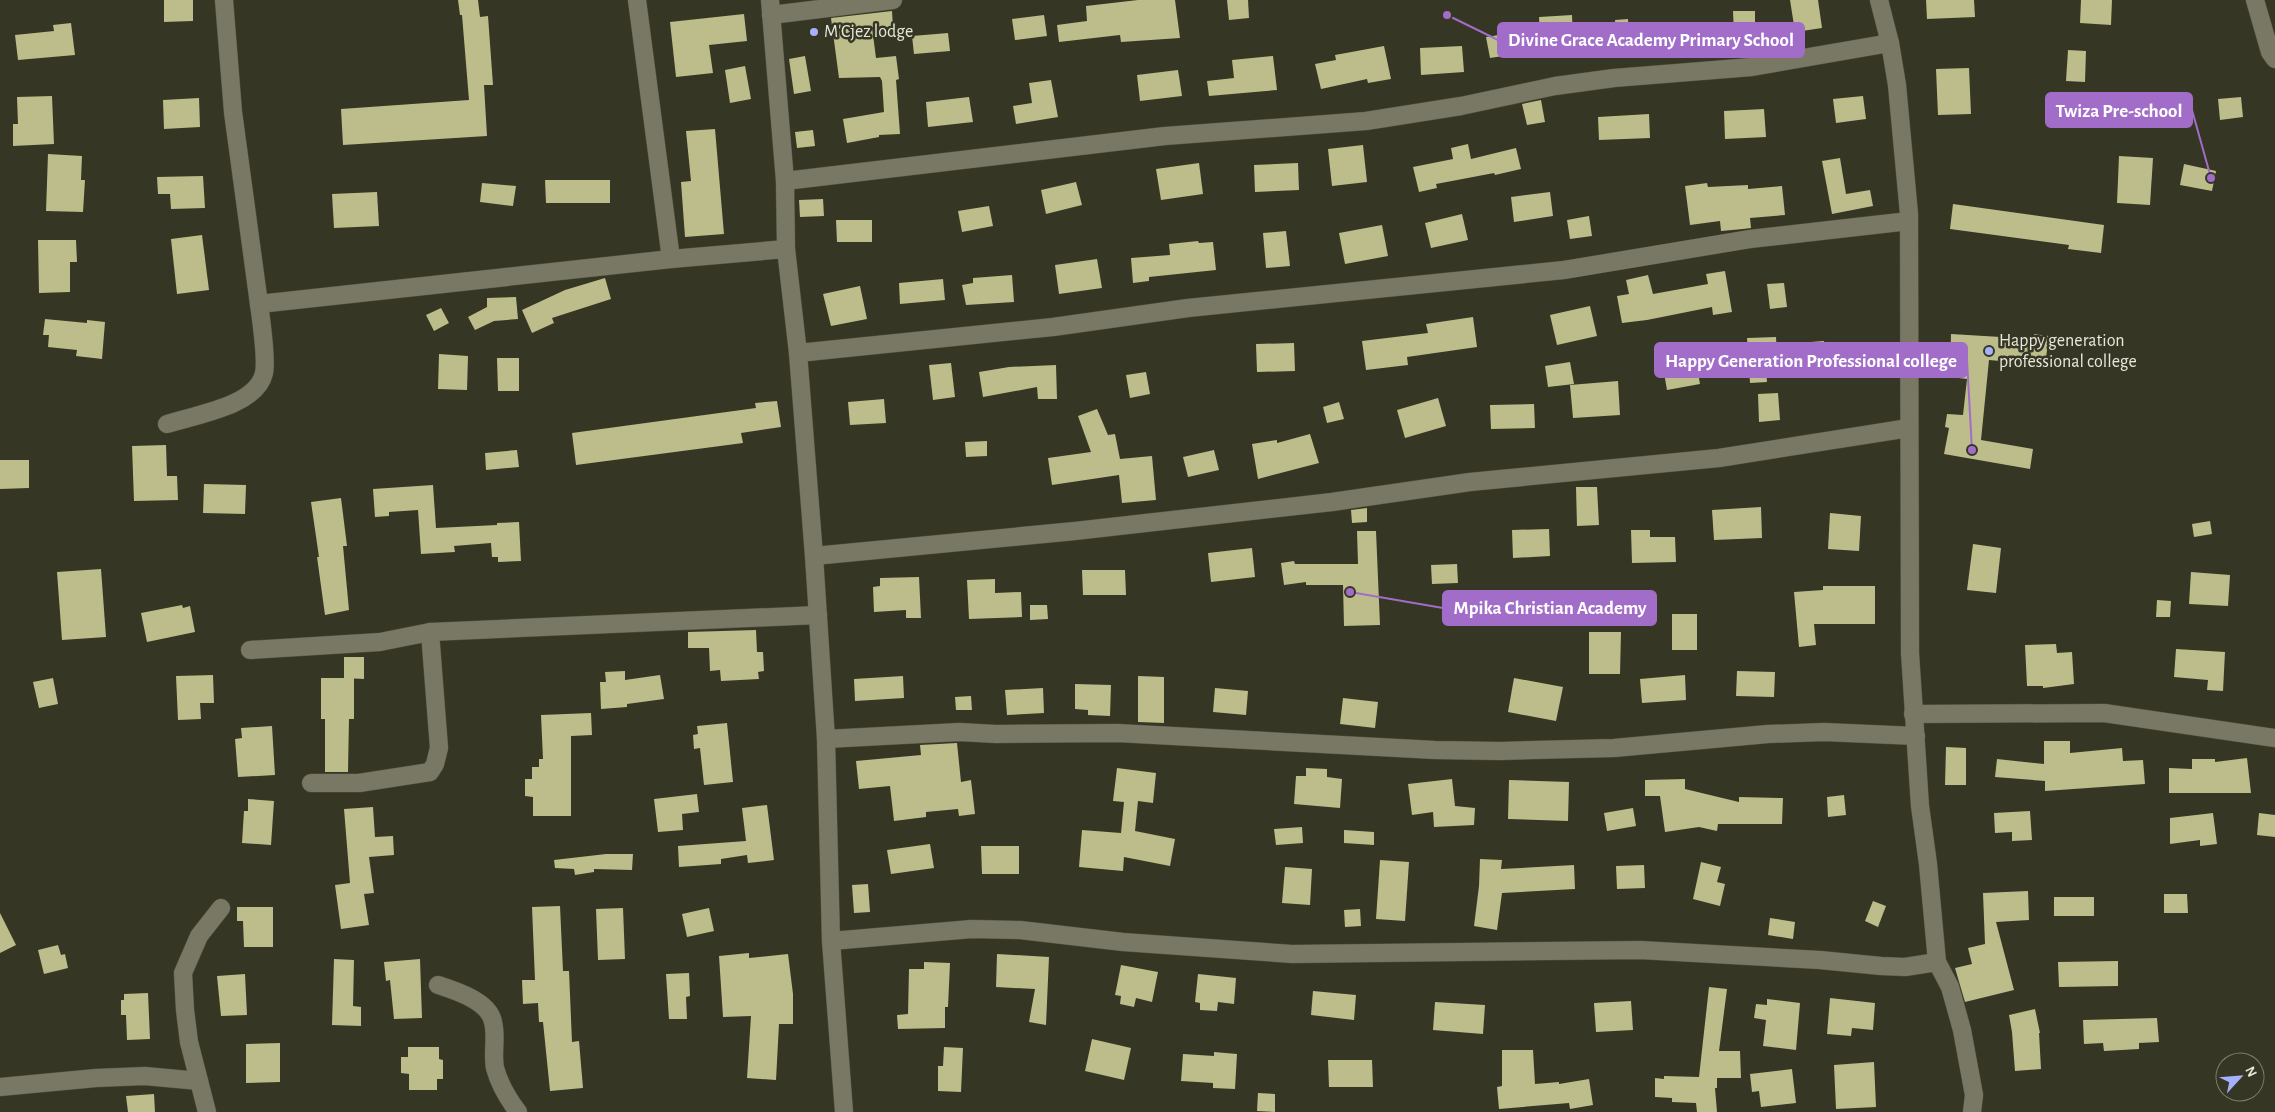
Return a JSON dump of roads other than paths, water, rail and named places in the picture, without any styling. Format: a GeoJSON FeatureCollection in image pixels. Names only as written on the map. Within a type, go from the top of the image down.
{"type":"FeatureCollection","features":[{"type":"Feature","properties":{"kind":"street"},"geometry":{"type":"LineString","coordinates":[[167,424],[234,404],[255,391],[264,373],[262,326],[233,112],[224,0]]}},
{"type":"Feature","properties":{"kind":"street"},"geometry":{"type":"LineString","coordinates":[[637,0],[671,259]]}},
{"type":"Feature","properties":{"kind":"street"},"geometry":{"type":"LineString","coordinates":[[844,1112],[832,941],[826,738],[818,615],[798,353],[786,249],[785,180],[771,7],[893,0]]}},
{"type":"Feature","properties":{"kind":"street"},"geometry":{"type":"LineString","coordinates":[[1879,0],[1890,43],[1897,85],[1909,221],[1910,653],[1920,806],[1938,962],[1950,987],[1962,1030],[1974,1094],[1972,1112]]}},
{"type":"Feature","properties":{"kind":"street"},"geometry":{"type":"LineString","coordinates":[[2255,0],[2270,52],[2275,59]]}},
{"type":"Feature","properties":{"kind":"street"},"geometry":{"type":"LineString","coordinates":[[785,180],[1165,136],[1366,120],[1461,106],[1555,86],[1614,78],[1752,67],[1890,43]]}},
{"type":"Feature","properties":{"kind":"street"},"geometry":{"type":"LineString","coordinates":[[798,353],[1053,327],[1188,308],[1564,270],[1750,239],[1909,221]]}},
{"type":"Feature","properties":{"kind":"street"},"geometry":{"type":"LineString","coordinates":[[259,304],[671,259],[786,249]]}},
{"type":"Feature","properties":{"kind":"street"},"geometry":{"type":"LineString","coordinates":[[814,556],[1076,531],[1332,502],[1470,482],[1719,458],[1909,428]]}},
{"type":"Feature","properties":{"kind":"street"},"geometry":{"type":"LineString","coordinates":[[250,650],[380,642],[430,632],[818,615]]}},
{"type":"Feature","properties":{"kind":"street"},"geometry":{"type":"LineString","coordinates":[[311,783],[360,783],[430,772],[435,764],[439,748],[430,632]]}},
{"type":"Feature","properties":{"kind":"street"},"geometry":{"type":"LineString","coordinates":[[1913,714],[2104,713],[2275,738]]}},
{"type":"Feature","properties":{"kind":"street"},"geometry":{"type":"LineString","coordinates":[[826,738],[959,732],[996,734],[1117,733],[1435,750],[1500,751],[1614,748],[1824,732],[1916,736]]}},
{"type":"Feature","properties":{"kind":"street"},"geometry":{"type":"LineString","coordinates":[[207,1112],[189,1042],[184,1010],[184,973],[199,936],[221,908]]}},
{"type":"Feature","properties":{"kind":"street"},"geometry":{"type":"LineString","coordinates":[[832,941],[972,929],[1020,930],[1123,942],[1292,954],[1640,950],[1820,960],[1905,967],[1938,962]]}},
{"type":"Feature","properties":{"kind":"street"},"geometry":{"type":"LineString","coordinates":[[438,985],[454,990],[488,1010],[493,1021],[495,1068],[502,1086],[518,1112]]}},
{"type":"Feature","properties":{"kind":"street"},"geometry":{"type":"LineString","coordinates":[[0,1087],[96,1078],[145,1076],[199,1081]]}},
{"type":"Feature","properties":{"kind":"place","name":"Divine Grace Academy Primary School"},"geometry":{"type":"Point","coordinates":[1447,15]}},
{"type":"Feature","properties":{"kind":"place","name":"M'Cjez lodge"},"geometry":{"type":"Point","coordinates":[814,32]}},
{"type":"Feature","properties":{"kind":"place","name":"Twiza Pre-school"},"geometry":{"type":"Point","coordinates":[2211,178]}},
{"type":"Feature","properties":{"kind":"place","name":"Happy generation professional college"},"geometry":{"type":"Point","coordinates":[1989,351]}},
{"type":"Feature","properties":{"kind":"place","name":"Happy Generation Professional college"},"geometry":{"type":"Point","coordinates":[1972,450]}},
{"type":"Feature","properties":{"kind":"place","name":"Mpika Christian Academy"},"geometry":{"type":"Point","coordinates":[1350,592]}}]}
